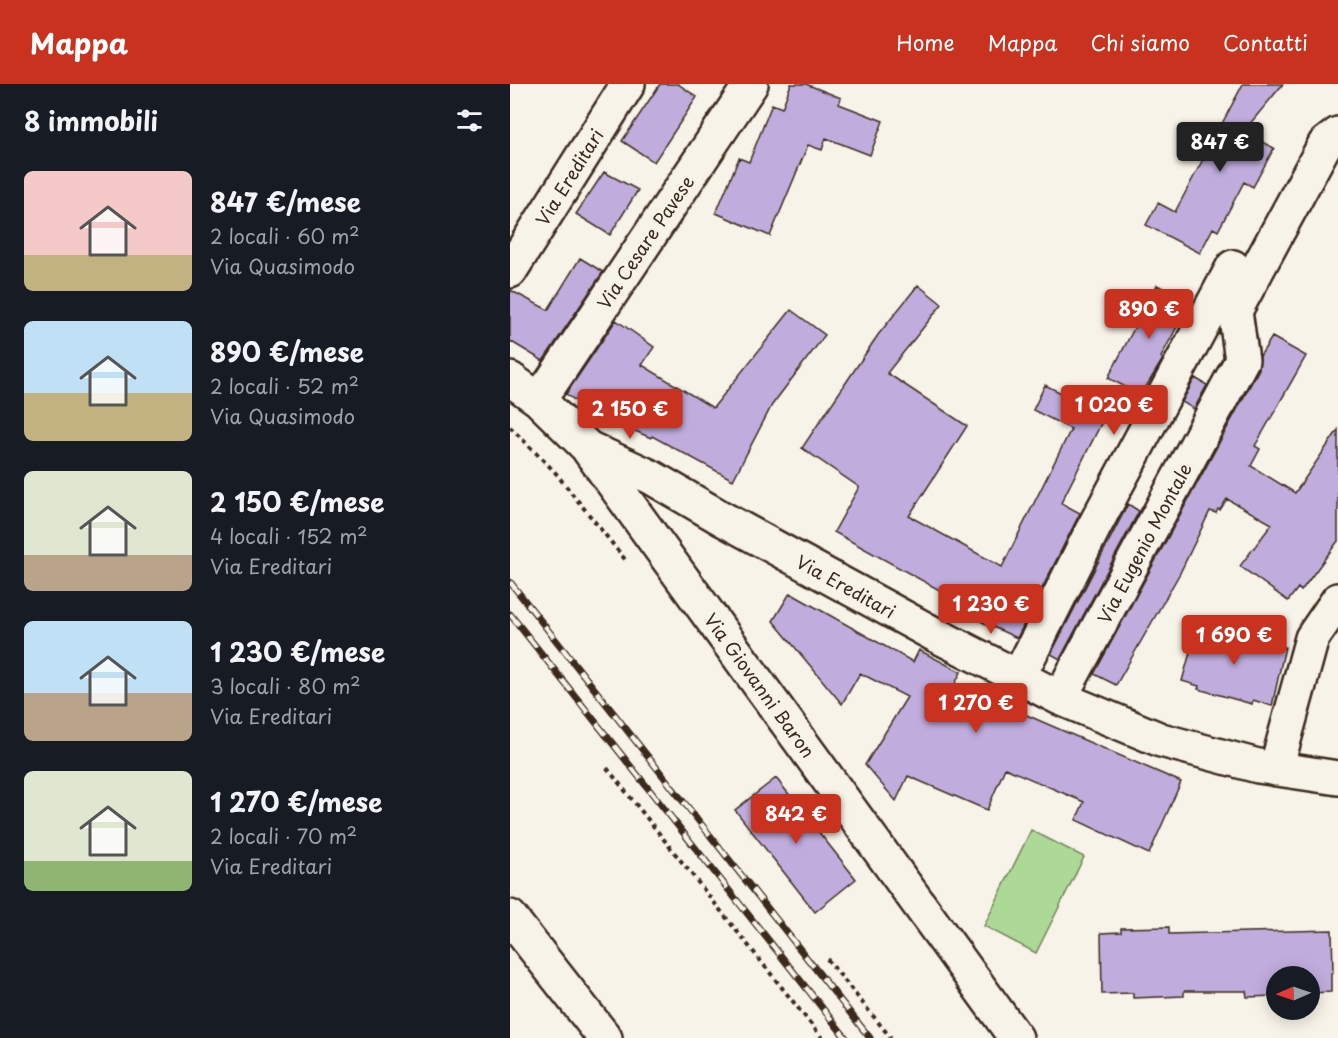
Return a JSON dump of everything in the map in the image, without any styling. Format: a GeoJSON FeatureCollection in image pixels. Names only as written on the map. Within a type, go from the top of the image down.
{"type":"FeatureCollection","features":[{"type":"Feature","properties":{"kind":"street","name":"Via Ereditari"},"geometry":{"type":"LineString","coordinates":[[510,271],[628,84]]}},
{"type":"Feature","properties":{"kind":"street","name":"Via Cesare Pavese"},"geometry":{"type":"LineString","coordinates":[[538,399],[552,383],[751,84]]}},
{"type":"Feature","properties":{"kind":"street","name":"Via Eugenio Montale"},"geometry":{"type":"LineString","coordinates":[[1060,698],[1242,360],[1235,311],[1325,144],[1338,134]]}},
{"type":"Feature","properties":{"kind":"street"},"geometry":{"type":"LineString","coordinates":[[1018,678],[1094,527],[1258,221]]}},
{"type":"Feature","properties":{"kind":"street","name":"Via Ereditari"},"geometry":{"type":"LineString","coordinates":[[510,379],[538,399],[588,448],[651,477],[723,519],[1018,678],[1161,740],[1276,769],[1338,778]]}},
{"type":"Feature","properties":{"kind":"street","name":"Via Giovanni Baron"},"geometry":{"type":"LineString","coordinates":[[588,448],[1016,1038]]}},
{"type":"Feature","properties":{"kind":"street"},"geometry":{"type":"LineString","coordinates":[[1276,769],[1311,638],[1338,600]]}},
{"type":"Feature","properties":{"kind":"street"},"geometry":{"type":"LineString","coordinates":[[510,917],[605,1038]]}},
{"type":"Feature","properties":{"kind":"path"},"geometry":{"type":"LineString","coordinates":[[607,768],[822,1038]]}},
{"type":"Feature","properties":{"kind":"path"},"geometry":{"type":"LineString","coordinates":[[827,959],[891,1038]]}},
{"type":"Feature","properties":{"kind":"green space"},"geometry":{"type":"Polygon","coordinates":[[[1031,830],[1084,857],[1036,953],[984,926],[1031,830]]]}},
{"type":"Feature","properties":{"kind":"building"},"geometry":{"type":"Polygon","coordinates":[[[660,84],[678,84],[697,97],[654,162],[622,141],[660,84]]]}},
{"type":"Feature","properties":{"kind":"building"},"geometry":{"type":"Polygon","coordinates":[[[791,84],[806,84],[841,98],[839,104],[883,121],[870,155],[826,138],[822,150],[808,145],[770,236],[716,213],[739,158],[749,162],[772,104],[782,108],[791,84]]]}},
{"type":"Feature","properties":{"kind":"building"},"geometry":{"type":"Polygon","coordinates":[[[1243,84],[1283,84],[1243,132],[1274,148],[1253,187],[1244,182],[1218,231],[1213,228],[1200,253],[1146,225],[1158,203],[1175,212],[1243,84]]]}},
{"type":"Feature","properties":{"kind":"building"},"geometry":{"type":"Polygon","coordinates":[[[604,172],[638,190],[610,235],[576,214],[604,172]]]}},
{"type":"Feature","properties":{"kind":"building"},"geometry":{"type":"Polygon","coordinates":[[[580,258],[603,272],[543,361],[510,341],[510,290],[548,310],[580,258]]]}},
{"type":"Feature","properties":{"kind":"building"},"geometry":{"type":"Polygon","coordinates":[[[918,285],[942,304],[887,373],[967,426],[909,516],[1002,567],[1071,429],[1033,410],[1045,385],[1084,404],[1091,389],[1113,400],[1061,503],[1080,513],[1017,638],[980,621],[983,614],[834,532],[859,487],[802,448],[878,335],[918,285]]]}},
{"type":"Feature","properties":{"kind":"building"},"geometry":{"type":"Polygon","coordinates":[[[1157,285],[1190,302],[1161,357],[1163,359],[1141,395],[1108,378],[1157,285]]]}},
{"type":"Feature","properties":{"kind":"building"},"geometry":{"type":"Polygon","coordinates":[[[791,310],[825,335],[772,405],[733,480],[652,436],[651,438],[613,421],[610,425],[566,394],[616,320],[654,347],[642,365],[713,408],[791,310]]]}},
{"type":"Feature","properties":{"kind":"building"},"geometry":{"type":"Polygon","coordinates":[[[1272,337],[1306,356],[1255,446],[1260,449],[1251,466],[1295,493],[1338,430],[1338,541],[1301,591],[1298,588],[1288,601],[1240,566],[1272,524],[1227,499],[1216,513],[1210,511],[1180,573],[1116,685],[1094,674],[1259,369],[1260,356],[1272,337]]]}},
{"type":"Feature","properties":{"kind":"building"},"geometry":{"type":"Polygon","coordinates":[[[1195,378],[1207,385],[1194,409],[1182,402],[1195,378]]]}},
{"type":"Feature","properties":{"kind":"building"},"geometry":{"type":"Polygon","coordinates":[[[1128,504],[1139,511],[1060,659],[1051,654],[1128,504]]]}},
{"type":"Feature","properties":{"kind":"building"},"geometry":{"type":"Polygon","coordinates":[[[790,593],[913,662],[919,650],[961,672],[955,684],[1181,782],[1149,854],[1076,820],[1084,802],[1005,768],[987,810],[908,776],[896,801],[865,765],[907,697],[860,673],[842,704],[773,621],[790,593]]]}},
{"type":"Feature","properties":{"kind":"building"},"geometry":{"type":"Polygon","coordinates":[[[1198,624],[1285,647],[1272,706],[1253,700],[1252,704],[1198,689],[1199,686],[1182,681],[1198,624]]]}},
{"type":"Feature","properties":{"kind":"building"},"geometry":{"type":"Polygon","coordinates":[[[776,778],[856,879],[815,912],[735,810],[776,778]]]}},
{"type":"Feature","properties":{"kind":"building"},"geometry":{"type":"Polygon","coordinates":[[[1169,927],[1169,934],[1332,930],[1331,992],[1320,993],[1320,966],[1266,966],[1266,996],[1247,997],[1246,991],[1184,991],[1184,996],[1133,998],[1133,993],[1102,994],[1101,933],[1121,932],[1121,928],[1169,927]]]}},
{"type":"Feature","properties":{"kind":"railway"},"geometry":{"type":"LineString","coordinates":[[510,582],[870,1038]]}},
{"type":"Feature","properties":{"kind":"railway"},"geometry":{"type":"LineString","coordinates":[[510,614],[846,1038]]}}]}
